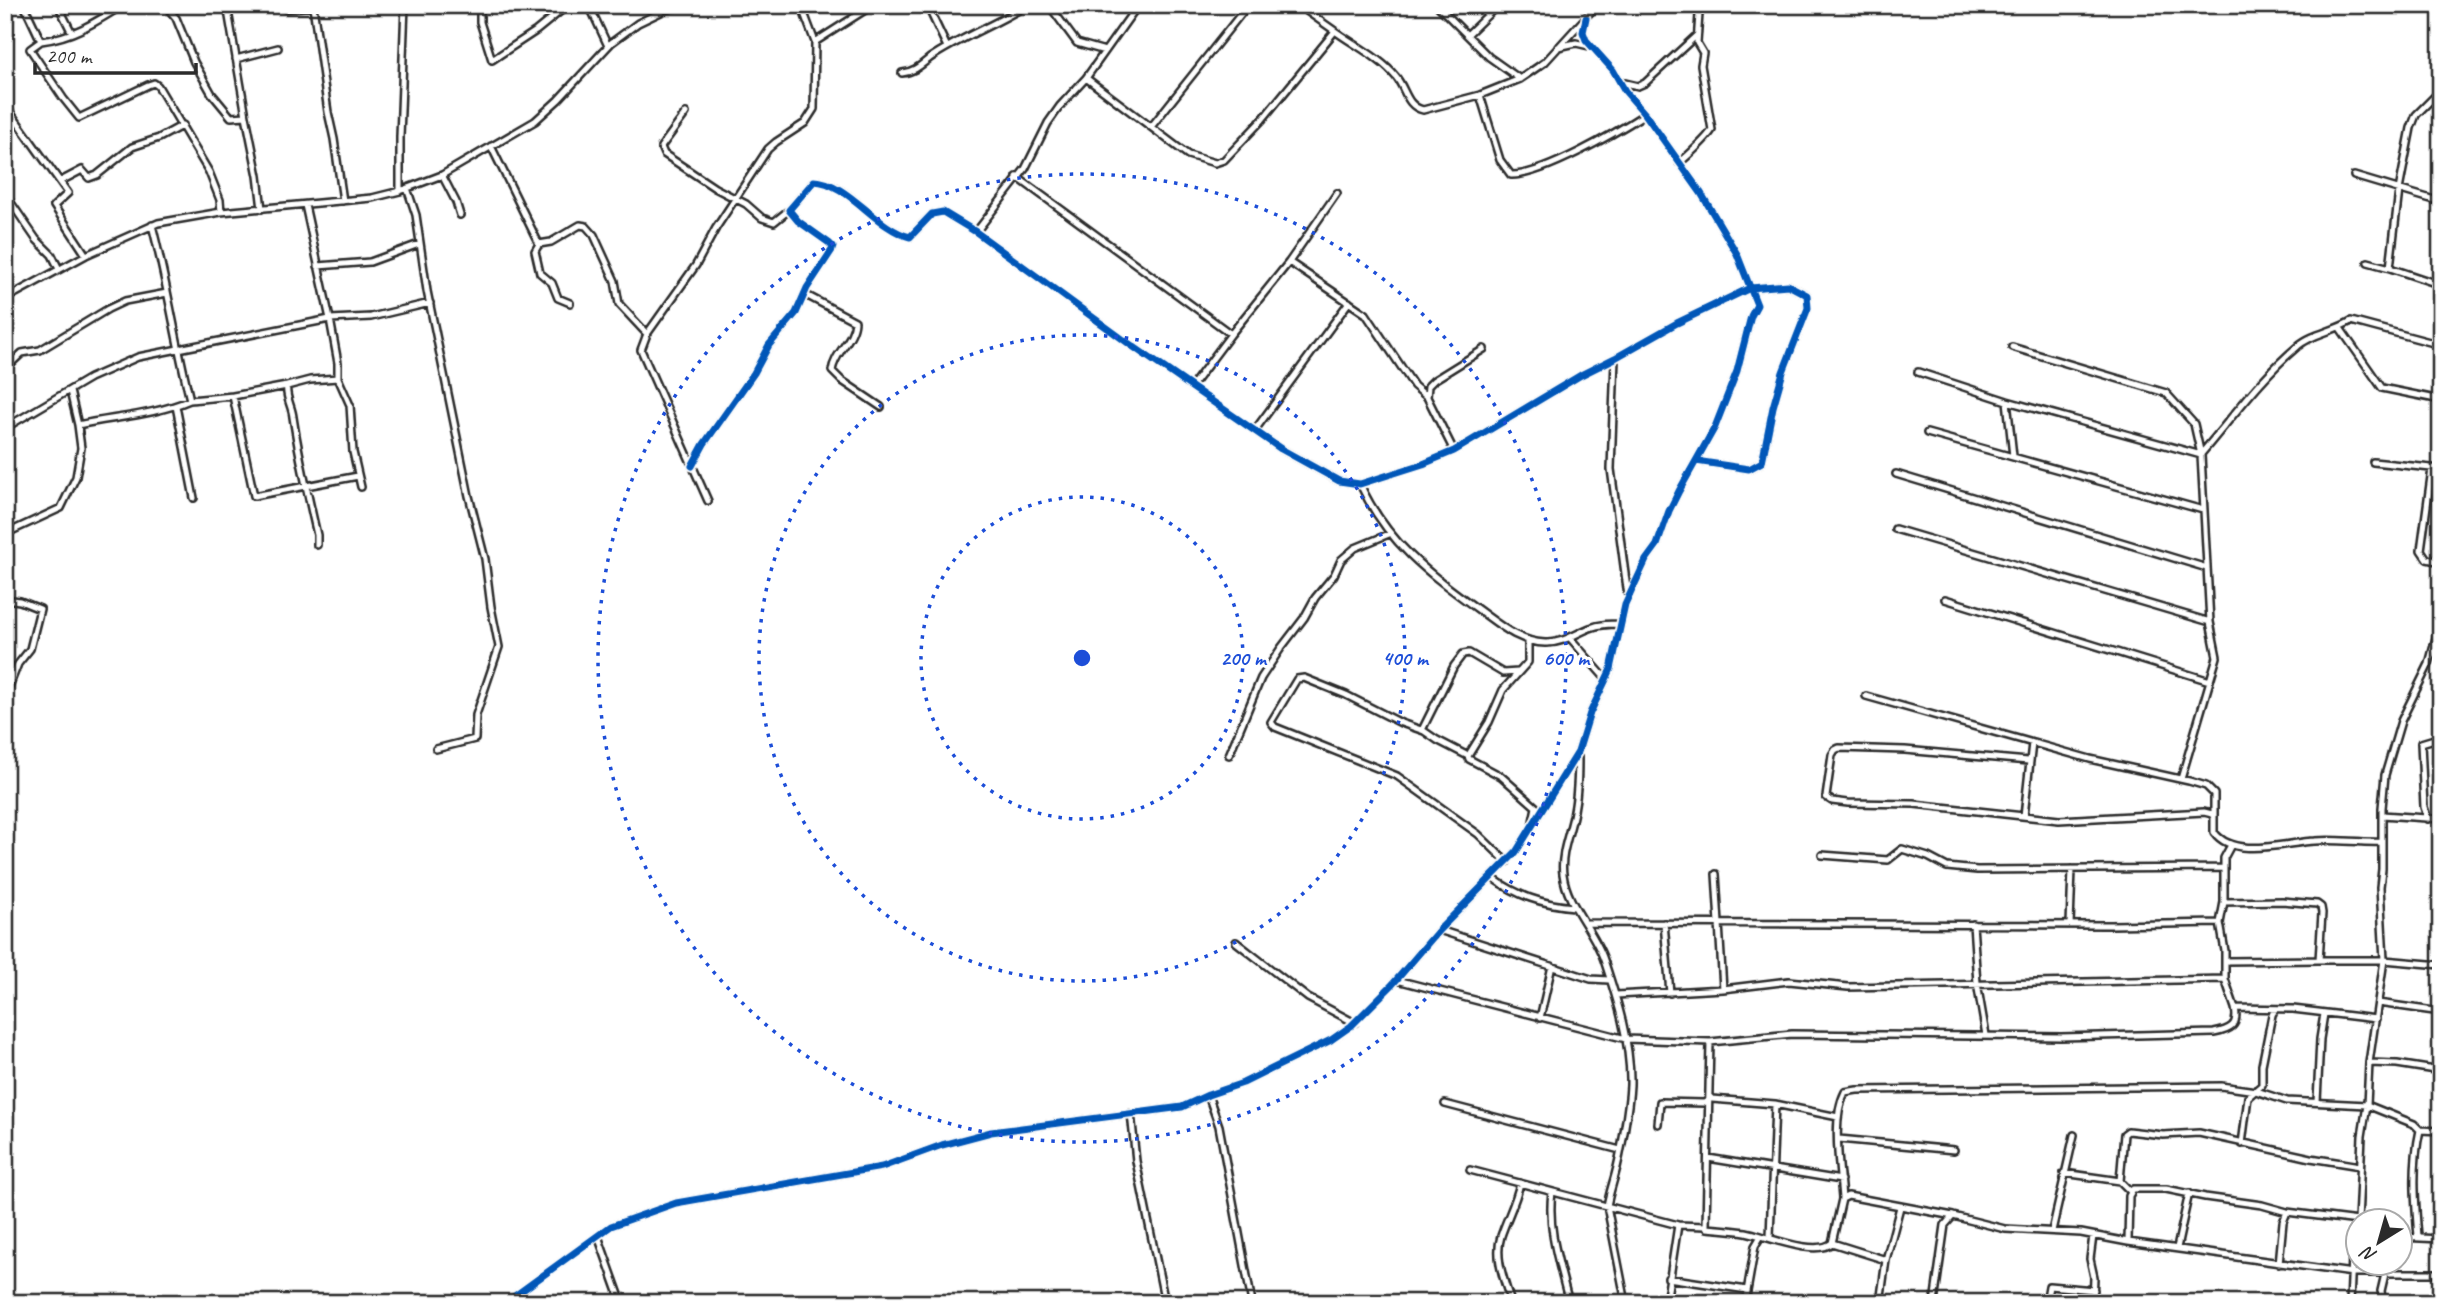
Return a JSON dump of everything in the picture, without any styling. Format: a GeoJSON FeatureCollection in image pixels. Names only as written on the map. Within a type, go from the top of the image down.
{"type":"FeatureCollection","features":[{"type":"Feature","properties":{"kind":"street"},"geometry":{"type":"LineString","coordinates":[[24,5],[41,41]]}},
{"type":"Feature","properties":{"kind":"street"},"geometry":{"type":"LineString","coordinates":[[58,5],[72,33]]}},
{"type":"Feature","properties":{"kind":"street"},"geometry":{"type":"LineString","coordinates":[[106,5],[110,13]]}},
{"type":"Feature","properties":{"kind":"street"},"geometry":{"type":"LineString","coordinates":[[123,5],[87,29],[41,41],[30,49],[62,98],[79,118],[154,83],[166,96],[213,180],[221,212]]}},
{"type":"Feature","properties":{"kind":"street"},"geometry":{"type":"LineString","coordinates":[[165,5],[176,18],[194,62],[223,109],[231,117],[246,116]]}},
{"type":"Feature","properties":{"kind":"street"},"geometry":{"type":"LineString","coordinates":[[227,5],[258,176],[261,209]]}},
{"type":"Feature","properties":{"kind":"street"},"geometry":{"type":"LineString","coordinates":[[281,5],[285,9],[314,5],[343,201]]}},
{"type":"Feature","properties":{"kind":"street"},"geometry":{"type":"LineString","coordinates":[[400,191],[405,5]]}},
{"type":"Feature","properties":{"kind":"street"},"geometry":{"type":"LineString","coordinates":[[480,5],[481,22],[492,60],[536,31],[568,5]]}},
{"type":"Feature","properties":{"kind":"street"},"geometry":{"type":"LineString","coordinates":[[589,5],[608,46]]}},
{"type":"Feature","properties":{"kind":"street"},"geometry":{"type":"LineString","coordinates":[[5,299],[86,255],[152,225],[221,212],[372,198],[442,175],[535,121],[608,46],[638,23],[665,10],[686,5]]}},
{"type":"Feature","properties":{"kind":"street"},"geometry":{"type":"LineString","coordinates":[[708,500],[641,350],[647,334],[696,265],[768,149],[804,123],[814,109],[815,43],[801,5]]}},
{"type":"Feature","properties":{"kind":"street"},"geometry":{"type":"LineString","coordinates":[[815,43],[873,5]]}},
{"type":"Feature","properties":{"kind":"street"},"geometry":{"type":"LineString","coordinates":[[927,5],[947,47]]}},
{"type":"Feature","properties":{"kind":"street"},"geometry":{"type":"LineString","coordinates":[[902,73],[914,71],[947,47],[1027,5]]}},
{"type":"Feature","properties":{"kind":"street"},"geometry":{"type":"LineString","coordinates":[[1049,5],[1077,43],[1105,51]]}},
{"type":"Feature","properties":{"kind":"street"},"geometry":{"type":"LineString","coordinates":[[976,232],[1025,169],[1048,123],[1060,106],[1086,78],[1138,5]]}},
{"type":"Feature","properties":{"kind":"street"},"geometry":{"type":"LineString","coordinates":[[1151,127],[1248,5]]}},
{"type":"Feature","properties":{"kind":"street"},"geometry":{"type":"LineString","coordinates":[[1298,5],[1387,68],[1398,79],[1408,100],[1415,108],[1423,110],[1480,95],[1520,79],[1545,62],[1597,5]]}},
{"type":"Feature","properties":{"kind":"street"},"geometry":{"type":"LineString","coordinates":[[1437,5],[1489,57],[1520,79]]}},
{"type":"Feature","properties":{"kind":"street"},"geometry":{"type":"LineString","coordinates":[[1467,35],[1498,5]]}},
{"type":"Feature","properties":{"kind":"street"},"geometry":{"type":"LineString","coordinates":[[1679,163],[1708,137],[1712,130],[1701,65],[1703,53],[1697,43],[1699,14],[1705,5]]}},
{"type":"Feature","properties":{"kind":"street"},"geometry":{"type":"LineString","coordinates":[[505,1303],[611,1226],[676,1203],[882,1167],[991,1132],[1182,1107],[1243,1083],[1331,1040],[1354,1023],[1516,852],[1578,752],[1590,713],[1611,669],[1629,596],[1657,545],[1669,511],[1715,427],[1737,370],[1751,316],[1757,305],[1737,254],[1701,193],[1645,114],[1625,91],[1613,70],[1589,46],[1583,32],[1586,18]]}},
{"type":"Feature","properties":{"kind":"street"},"geometry":{"type":"LineString","coordinates":[[1086,78],[1188,155],[1215,163],[1224,160],[1262,120],[1335,32]]}},
{"type":"Feature","properties":{"kind":"street"},"geometry":{"type":"LineString","coordinates":[[1620,82],[1638,86],[1645,83],[1697,35]]}},
{"type":"Feature","properties":{"kind":"street"},"geometry":{"type":"LineString","coordinates":[[1558,47],[1576,43],[1589,46]]}},
{"type":"Feature","properties":{"kind":"street"},"geometry":{"type":"LineString","coordinates":[[236,59],[278,48]]}},
{"type":"Feature","properties":{"kind":"street"},"geometry":{"type":"LineString","coordinates":[[2390,268],[2399,190],[2412,128],[2416,115],[2441,90]]}},
{"type":"Feature","properties":{"kind":"street"},"geometry":{"type":"LineString","coordinates":[[1480,95],[1500,160],[1511,175],[1536,170],[1586,148],[1645,114]]}},
{"type":"Feature","properties":{"kind":"street"},"geometry":{"type":"LineString","coordinates":[[5,105],[68,193],[54,206],[86,255]]}},
{"type":"Feature","properties":{"kind":"street"},"geometry":{"type":"LineString","coordinates":[[686,113],[661,151],[682,168],[736,198],[768,221],[774,222],[789,210],[814,181],[820,181],[849,196],[904,236],[910,237],[926,219],[936,212],[943,212],[976,232],[1128,343],[1281,449],[1339,481],[1360,484],[1454,451],[1581,375],[1677,323],[1750,288],[1788,285],[1807,295],[1808,308],[1783,372],[1762,462],[1749,469],[1696,461]]}},
{"type":"Feature","properties":{"kind":"street"},"geometry":{"type":"LineString","coordinates":[[61,181],[82,170],[89,178],[97,175],[132,147],[159,138],[183,125]]}},
{"type":"Feature","properties":{"kind":"street"},"geometry":{"type":"LineString","coordinates":[[491,146],[539,244]]}},
{"type":"Feature","properties":{"kind":"street"},"geometry":{"type":"LineString","coordinates":[[442,175],[460,215]]}},
{"type":"Feature","properties":{"kind":"street"},"geometry":{"type":"LineString","coordinates":[[2354,176],[2441,202]]}},
{"type":"Feature","properties":{"kind":"street"},"geometry":{"type":"LineString","coordinates":[[1017,177],[1231,334]]}},
{"type":"Feature","properties":{"kind":"street"},"geometry":{"type":"LineString","coordinates":[[407,188],[416,215],[430,303],[469,496],[485,559],[499,647],[476,715],[475,739],[436,749]]}},
{"type":"Feature","properties":{"kind":"street"},"geometry":{"type":"LineString","coordinates":[[1192,386],[1289,262],[1337,193]]}},
{"type":"Feature","properties":{"kind":"street"},"geometry":{"type":"LineString","coordinates":[[6,199],[36,239],[52,255],[59,269]]}},
{"type":"Feature","properties":{"kind":"street"},"geometry":{"type":"LineString","coordinates":[[305,205],[330,319],[338,377],[350,405],[352,452],[361,487]]}},
{"type":"Feature","properties":{"kind":"street"},"geometry":{"type":"LineString","coordinates":[[692,466],[704,444],[754,373],[769,345],[790,320],[833,247],[798,221],[789,210]]}},
{"type":"Feature","properties":{"kind":"street"},"geometry":{"type":"LineString","coordinates":[[152,225],[162,261],[190,400]]}},
{"type":"Feature","properties":{"kind":"street"},"geometry":{"type":"LineString","coordinates":[[539,244],[551,242],[580,225],[586,226],[594,235],[615,281],[619,304],[647,334]]}},
{"type":"Feature","properties":{"kind":"street"},"geometry":{"type":"LineString","coordinates":[[318,266],[370,262],[419,244]]}},
{"type":"Feature","properties":{"kind":"street"},"geometry":{"type":"LineString","coordinates":[[539,244],[535,251],[540,273],[552,283],[558,298],[570,303]]}},
{"type":"Feature","properties":{"kind":"street"},"geometry":{"type":"LineString","coordinates":[[2368,261],[2441,285]]}},
{"type":"Feature","properties":{"kind":"street"},"geometry":{"type":"LineString","coordinates":[[1289,262],[1366,314],[1414,386],[1427,397],[1454,451]]}},
{"type":"Feature","properties":{"kind":"street"},"geometry":{"type":"LineString","coordinates":[[5,369],[22,353],[40,350],[107,309],[125,301],[167,293]]}},
{"type":"Feature","properties":{"kind":"street"},"geometry":{"type":"LineString","coordinates":[[806,295],[855,321],[855,330],[835,361],[832,371],[881,407]]}},
{"type":"Feature","properties":{"kind":"street"},"geometry":{"type":"LineString","coordinates":[[1255,430],[1349,302]]}},
{"type":"Feature","properties":{"kind":"street"},"geometry":{"type":"LineString","coordinates":[[5,428],[90,378],[138,357],[330,319],[371,317],[430,303]]}},
{"type":"Feature","properties":{"kind":"street"},"geometry":{"type":"LineString","coordinates":[[2201,455],[2265,378],[2300,343],[2351,321],[2441,345]]}},
{"type":"Feature","properties":{"kind":"street"},"geometry":{"type":"LineString","coordinates":[[2340,328],[2382,388],[2441,400]]}},
{"type":"Feature","properties":{"kind":"street"},"geometry":{"type":"LineString","coordinates":[[2012,347],[2166,393],[2194,424],[2201,455],[2210,622],[2217,657],[2180,779]]}},
{"type":"Feature","properties":{"kind":"street"},"geometry":{"type":"LineString","coordinates":[[1427,397],[1428,386],[1434,380],[1484,349]]}},
{"type":"Feature","properties":{"kind":"street"},"geometry":{"type":"LineString","coordinates":[[1615,358],[1611,469],[1629,596]]}},
{"type":"Feature","properties":{"kind":"street"},"geometry":{"type":"LineString","coordinates":[[1918,372],[2007,401],[2201,455]]}},
{"type":"Feature","properties":{"kind":"street"},"geometry":{"type":"LineString","coordinates":[[78,425],[176,406],[190,400],[233,396],[338,377]]}},
{"type":"Feature","properties":{"kind":"street"},"geometry":{"type":"LineString","coordinates":[[287,386],[295,441],[317,545]]}},
{"type":"Feature","properties":{"kind":"street"},"geometry":{"type":"LineString","coordinates":[[5,534],[61,508],[76,477],[81,447],[70,391]]}},
{"type":"Feature","properties":{"kind":"street"},"geometry":{"type":"LineString","coordinates":[[233,396],[254,496],[358,476]]}},
{"type":"Feature","properties":{"kind":"street"},"geometry":{"type":"LineString","coordinates":[[2007,401],[2013,456]]}},
{"type":"Feature","properties":{"kind":"street"},"geometry":{"type":"LineString","coordinates":[[176,406],[194,498]]}},
{"type":"Feature","properties":{"kind":"street"},"geometry":{"type":"LineString","coordinates":[[1927,433],[2203,510]]}},
{"type":"Feature","properties":{"kind":"street"},"geometry":{"type":"LineString","coordinates":[[2373,462],[2441,469]]}},
{"type":"Feature","properties":{"kind":"street"},"geometry":{"type":"LineString","coordinates":[[2432,469],[2421,550],[2427,559],[2441,562]]}},
{"type":"Feature","properties":{"kind":"street"},"geometry":{"type":"LineString","coordinates":[[1896,474],[2207,568]]}},
{"type":"Feature","properties":{"kind":"street"},"geometry":{"type":"LineString","coordinates":[[1360,484],[1374,514],[1390,534],[1440,583],[1506,630],[1528,641],[1546,643],[1570,638],[1598,626],[1621,624]]}},
{"type":"Feature","properties":{"kind":"street"},"geometry":{"type":"LineString","coordinates":[[1895,529],[2210,622]]}},
{"type":"Feature","properties":{"kind":"street"},"geometry":{"type":"LineString","coordinates":[[1229,755],[1261,678],[1315,598],[1334,575],[1341,560],[1355,548],[1390,534]]}},
{"type":"Feature","properties":{"kind":"street"},"geometry":{"type":"LineString","coordinates":[[5,599],[20,601],[40,609],[30,649],[18,664],[5,697]]}},
{"type":"Feature","properties":{"kind":"street"},"geometry":{"type":"LineString","coordinates":[[1945,599],[2210,681]]}},
{"type":"Feature","properties":{"kind":"street"},"geometry":{"type":"LineString","coordinates":[[2359,1206],[2369,1063],[2384,960],[2380,887],[2383,790],[2387,765],[2401,721],[2429,664],[2441,619]]}},
{"type":"Feature","properties":{"kind":"street"},"geometry":{"type":"LineString","coordinates":[[1570,638],[1606,678]]}},
{"type":"Feature","properties":{"kind":"street"},"geometry":{"type":"LineString","coordinates":[[1468,756],[1489,722],[1503,690],[1524,668],[1529,657],[1528,641]]}},
{"type":"Feature","properties":{"kind":"street"},"geometry":{"type":"LineString","coordinates":[[1422,730],[1454,666],[1463,654],[1469,653],[1503,673],[1518,672]]}},
{"type":"Feature","properties":{"kind":"street"},"geometry":{"type":"LineString","coordinates":[[1507,862],[1478,834],[1397,776],[1275,727],[1271,722],[1297,678],[1339,692],[1401,723],[1422,730],[1501,776],[1536,807],[1531,829]]}},
{"type":"Feature","properties":{"kind":"street"},"geometry":{"type":"LineString","coordinates":[[1866,696],[2131,770],[2206,786],[2215,799],[2214,832],[2222,841],[2231,845],[2254,848],[2315,841],[2382,842]]}},
{"type":"Feature","properties":{"kind":"street"},"geometry":{"type":"LineString","coordinates":[[2428,819],[2424,807],[2421,743],[2441,737]]}},
{"type":"Feature","properties":{"kind":"street"},"geometry":{"type":"LineString","coordinates":[[2024,816],[2032,743]]}},
{"type":"Feature","properties":{"kind":"street"},"geometry":{"type":"LineString","coordinates":[[2028,761],[1905,750],[1839,748],[1832,755],[1826,797],[1832,801],[1848,803],[1903,803],[2084,820],[2204,812],[2212,814],[2214,818]]}},
{"type":"Feature","properties":{"kind":"street"},"geometry":{"type":"LineString","coordinates":[[1578,752],[1574,812],[1562,872],[1574,907],[1586,923],[1602,955],[1616,995],[1626,1039],[1630,1084],[1620,1150],[1607,1206],[1626,1303]]}},
{"type":"Feature","properties":{"kind":"street"},"geometry":{"type":"LineString","coordinates":[[2382,815],[2440,819],[2438,869],[2441,893]]}},
{"type":"Feature","properties":{"kind":"street"},"geometry":{"type":"LineString","coordinates":[[1397,980],[1626,1039],[1710,1042],[1792,1034],[2061,1037],[2214,1033],[2234,1026],[2237,1018],[2225,979],[2220,923],[2224,902],[2224,858],[2231,845]]}},
{"type":"Feature","properties":{"kind":"street"},"geometry":{"type":"LineString","coordinates":[[1822,855],[1888,860],[1902,849],[1952,868],[2005,871],[2223,868]]}},
{"type":"Feature","properties":{"kind":"street"},"geometry":{"type":"LineString","coordinates":[[2070,925],[2072,869]]}},
{"type":"Feature","properties":{"kind":"street"},"geometry":{"type":"LineString","coordinates":[[1716,874],[1723,989]]}},
{"type":"Feature","properties":{"kind":"street"},"geometry":{"type":"LineString","coordinates":[[1491,877],[1515,893],[1551,905],[1574,907]]}},
{"type":"Feature","properties":{"kind":"street"},"geometry":{"type":"LineString","coordinates":[[2224,902],[2282,901],[2317,904],[2322,913],[2319,960]]}},
{"type":"Feature","properties":{"kind":"street"},"geometry":{"type":"LineString","coordinates":[[1586,923],[2220,923]]}},
{"type":"Feature","properties":{"kind":"street"},"geometry":{"type":"LineString","coordinates":[[1664,923],[1670,993]]}},
{"type":"Feature","properties":{"kind":"street"},"geometry":{"type":"LineString","coordinates":[[1973,924],[1977,983],[1986,1035]]}},
{"type":"Feature","properties":{"kind":"street"},"geometry":{"type":"LineString","coordinates":[[1440,930],[1591,979],[1609,980]]}},
{"type":"Feature","properties":{"kind":"street"},"geometry":{"type":"LineString","coordinates":[[1236,942],[1308,998],[1354,1023]]}},
{"type":"Feature","properties":{"kind":"street"},"geometry":{"type":"LineString","coordinates":[[2225,961],[2384,960],[2441,965]]}},
{"type":"Feature","properties":{"kind":"street"},"geometry":{"type":"LineString","coordinates":[[1539,1018],[1552,966]]}},
{"type":"Feature","properties":{"kind":"street"},"geometry":{"type":"LineString","coordinates":[[1616,995],[1723,989],[1789,981],[1849,987],[2225,979]]}},
{"type":"Feature","properties":{"kind":"street"},"geometry":{"type":"LineString","coordinates":[[2378,1003],[2441,1012]]}},
{"type":"Feature","properties":{"kind":"street"},"geometry":{"type":"LineString","coordinates":[[2235,1008],[2293,1009],[2376,1019]]}},
{"type":"Feature","properties":{"kind":"street"},"geometry":{"type":"LineString","coordinates":[[2242,1144],[2248,1097],[2262,1085],[2262,1065],[2275,1009]]}},
{"type":"Feature","properties":{"kind":"street"},"geometry":{"type":"LineString","coordinates":[[2317,1102],[2324,1014]]}},
{"type":"Feature","properties":{"kind":"street"},"geometry":{"type":"LineString","coordinates":[[1706,1226],[1710,1042]]}},
{"type":"Feature","properties":{"kind":"street"},"geometry":{"type":"LineString","coordinates":[[2369,1063],[2441,1071]]}},
{"type":"Feature","properties":{"kind":"street"},"geometry":{"type":"LineString","coordinates":[[1832,1243],[1842,1199],[1838,1117],[1840,1102],[1845,1092],[2221,1086],[2256,1091],[2287,1101],[2367,1105],[2414,1124],[2420,1130],[2441,1131]]}},
{"type":"Feature","properties":{"kind":"street"},"geometry":{"type":"LineString","coordinates":[[1208,1095],[1219,1126],[1252,1303]]}},
{"type":"Feature","properties":{"kind":"street"},"geometry":{"type":"LineString","coordinates":[[1658,1124],[1660,1102],[1704,1103],[1710,1098],[1775,1104],[1838,1117]]}},
{"type":"Feature","properties":{"kind":"street"},"geometry":{"type":"LineString","coordinates":[[1445,1104],[1620,1150]]}},
{"type":"Feature","properties":{"kind":"street"},"geometry":{"type":"LineString","coordinates":[[1770,1237],[1775,1104]]}},
{"type":"Feature","properties":{"kind":"street"},"geometry":{"type":"LineString","coordinates":[[1131,1113],[1136,1161],[1165,1303]]}},
{"type":"Feature","properties":{"kind":"street"},"geometry":{"type":"LineString","coordinates":[[2418,1237],[2413,1188],[2415,1153],[2420,1130]]}},
{"type":"Feature","properties":{"kind":"street"},"geometry":{"type":"LineString","coordinates":[[2120,1181],[2124,1134],[2128,1131],[2163,1135],[2199,1133],[2242,1144],[2360,1166]]}},
{"type":"Feature","properties":{"kind":"street"},"geometry":{"type":"LineString","coordinates":[[2052,1231],[2074,1135]]}},
{"type":"Feature","properties":{"kind":"street"},"geometry":{"type":"LineString","coordinates":[[1839,1139],[1954,1150]]}},
{"type":"Feature","properties":{"kind":"street"},"geometry":{"type":"LineString","coordinates":[[1708,1158],[1841,1180]]}},
{"type":"Feature","properties":{"kind":"street"},"geometry":{"type":"LineString","coordinates":[[1470,1170],[1678,1225],[1706,1226],[1770,1237],[1802,1246],[1825,1247],[1832,1243],[1886,1260]]}},
{"type":"Feature","properties":{"kind":"street"},"geometry":{"type":"LineString","coordinates":[[2064,1172],[2120,1181],[2130,1191],[2128,1242]]}},
{"type":"Feature","properties":{"kind":"street"},"geometry":{"type":"LineString","coordinates":[[1511,1303],[1500,1266],[1499,1251],[1520,1183]]}},
{"type":"Feature","properties":{"kind":"street"},"geometry":{"type":"LineString","coordinates":[[2130,1191],[2139,1187],[2189,1192],[2287,1212],[2344,1219]]}},
{"type":"Feature","properties":{"kind":"street"},"geometry":{"type":"LineString","coordinates":[[1552,1192],[1552,1230],[1569,1303]]}},
{"type":"Feature","properties":{"kind":"street"},"geometry":{"type":"LineString","coordinates":[[2177,1248],[2189,1192]]}},
{"type":"Feature","properties":{"kind":"street"},"geometry":{"type":"LineString","coordinates":[[1842,1199],[1848,1196],[2005,1229],[2093,1236],[2344,1272]]}},
{"type":"Feature","properties":{"kind":"street"},"geometry":{"type":"LineString","coordinates":[[1880,1303],[1886,1260],[1900,1207]]}},
{"type":"Feature","properties":{"kind":"street"},"geometry":{"type":"LineString","coordinates":[[2279,1264],[2283,1222],[2287,1212]]}},
{"type":"Feature","properties":{"kind":"street"},"geometry":{"type":"LineString","coordinates":[[1934,1303],[1945,1225],[1953,1216]]}},
{"type":"Feature","properties":{"kind":"street"},"geometry":{"type":"LineString","coordinates":[[1666,1303],[1678,1225]]}},
{"type":"Feature","properties":{"kind":"street"},"geometry":{"type":"LineString","coordinates":[[1745,1303],[1755,1246],[1761,1236]]}},
{"type":"Feature","properties":{"kind":"street"},"geometry":{"type":"LineString","coordinates":[[2093,1236],[2090,1259],[2094,1278],[2093,1303]]}},
{"type":"Feature","properties":{"kind":"street"},"geometry":{"type":"LineString","coordinates":[[598,1237],[622,1303]]}},
{"type":"Feature","properties":{"kind":"street"},"geometry":{"type":"LineString","coordinates":[[2414,1237],[2441,1239]]}},
{"type":"Feature","properties":{"kind":"street"},"geometry":{"type":"LineString","coordinates":[[2414,1273],[2441,1273]]}},
{"type":"Feature","properties":{"kind":"street"},"geometry":{"type":"LineString","coordinates":[[2350,1303],[2353,1276]]}},
{"type":"Feature","properties":{"kind":"street"},"geometry":{"type":"LineString","coordinates":[[2383,1303],[2381,1290],[2384,1276]]}},
{"type":"Feature","properties":{"kind":"street"},"geometry":{"type":"LineString","coordinates":[[1668,1278],[1747,1290]]}},
{"type":"Feature","properties":{"kind":"street"},"geometry":{"type":"LineString","coordinates":[[2046,1303],[2049,1286],[2094,1290]]}},
{"type":"Feature","properties":{"kind":"cycle path"},"geometry":{"type":"LineString","coordinates":[[505,1303],[611,1226],[676,1203],[882,1167],[942,1145],[991,1132],[1182,1107],[1243,1083],[1331,1040],[1351,1026],[1392,985],[1439,930],[1516,852],[1578,752],[1590,713],[1611,669],[1625,605],[1646,560],[1657,545],[1679,491],[1715,427],[1737,371],[1751,316],[1757,305],[1737,254],[1701,193],[1645,114],[1625,91],[1613,70],[1586,40],[1583,32],[1586,18]]}},
{"type":"Feature","properties":{"kind":"cycle path"},"geometry":{"type":"LineString","coordinates":[[692,466],[704,444],[754,373],[769,345],[796,313],[807,288],[832,250],[833,247],[829,243],[798,221],[789,210],[814,181],[839,189],[885,225],[910,237],[932,214],[943,212],[976,232],[1128,343],[1281,449],[1339,481],[1360,484],[1454,451],[1581,375],[1677,323],[1750,288],[1788,285],[1807,295],[1808,308],[1783,372],[1762,462],[1749,469],[1696,461]]}}]}
